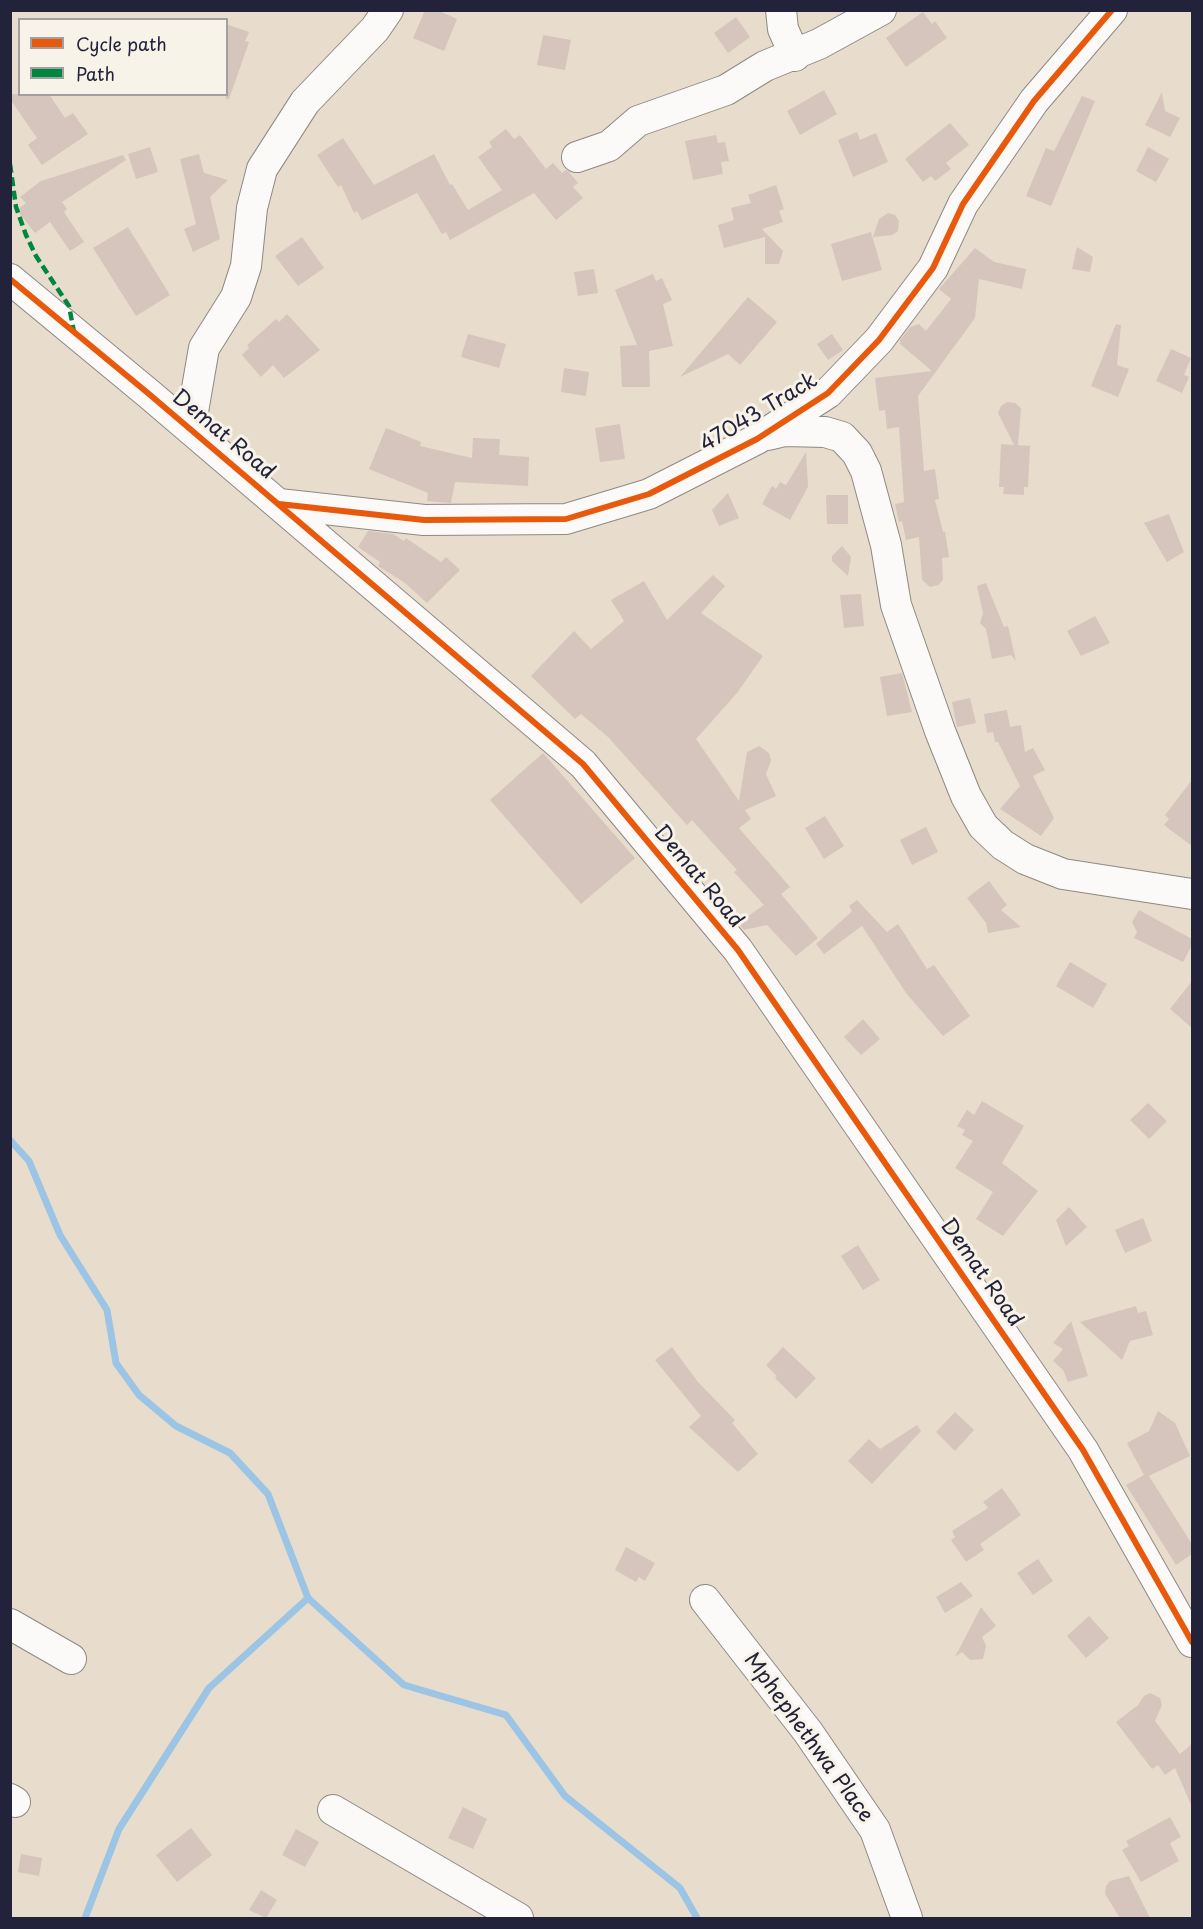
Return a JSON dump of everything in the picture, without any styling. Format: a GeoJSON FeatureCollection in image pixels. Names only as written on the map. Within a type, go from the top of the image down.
{"type":"FeatureCollection","features":[{"type":"Feature","properties":{"kind":"street"},"geometry":{"type":"LineString","coordinates":[[190,429],[204,348],[236,297],[246,266],[252,208],[262,169],[305,102],[375,29],[388,10]]}},
{"type":"Feature","properties":{"kind":"street"},"geometry":{"type":"LineString","coordinates":[[781,10],[783,29],[795,56]]}},
{"type":"Feature","properties":{"kind":"street"},"geometry":{"type":"LineString","coordinates":[[577,157],[609,146],[638,121],[726,90],[765,66],[795,56],[881,10]]}},
{"type":"Feature","properties":{"kind":"street","name":"47043 Track"},"geometry":{"type":"LineString","coordinates":[[279,504],[424,520],[566,519],[649,494],[757,439],[828,393],[879,340],[933,268],[963,204],[1034,101],[1112,10]]}},
{"type":"Feature","properties":{"kind":"street","name":"Demat Road"},"geometry":{"type":"LineString","coordinates":[[10,279],[279,504],[583,764],[738,950],[1083,1450],[1192,1642]]}},
{"type":"Feature","properties":{"kind":"street"},"geometry":{"type":"LineString","coordinates":[[757,439],[784,431],[825,432],[842,437],[857,453],[866,471],[886,545],[896,605],[940,731],[966,796],[983,826],[1003,845],[1025,859],[1063,874],[1192,894]]}},
{"type":"Feature","properties":{"kind":"street","name":"Mphephethwa Place"},"geometry":{"type":"LineString","coordinates":[[705,1600],[808,1732],[875,1830],[907,1918]]}},
{"type":"Feature","properties":{"kind":"street"},"geometry":{"type":"LineString","coordinates":[[10,1624],[71,1659]]}},
{"type":"Feature","properties":{"kind":"street"},"geometry":{"type":"LineString","coordinates":[[333,1810],[518,1918]]}},
{"type":"Feature","properties":{"kind":"building"},"geometry":{"type":"Polygon","coordinates":[[[425,10],[437,10],[457,19],[444,51],[413,38],[425,10]]]}},
{"type":"Feature","properties":{"kind":"building"},"geometry":{"type":"Polygon","coordinates":[[[923,12],[932,24],[935,21],[947,38],[906,67],[886,38],[923,12]]]}},
{"type":"Feature","properties":{"kind":"building"},"geometry":{"type":"Polygon","coordinates":[[[736,17],[750,37],[728,53],[714,33],[736,17]]]}},
{"type":"Feature","properties":{"kind":"building"},"geometry":{"type":"Polygon","coordinates":[[[228,25],[249,32],[245,41],[249,42],[229,99],[226,99],[228,96],[228,25]]]}},
{"type":"Feature","properties":{"kind":"building"},"geometry":{"type":"Polygon","coordinates":[[[543,35],[571,40],[565,70],[537,65],[543,35]]]}},
{"type":"Feature","properties":{"kind":"building"},"geometry":{"type":"Polygon","coordinates":[[[824,90],[837,114],[800,135],[787,111],[824,90]]]}},
{"type":"Feature","properties":{"kind":"building"},"geometry":{"type":"Polygon","coordinates":[[[1162,92],[1165,111],[1180,118],[1170,137],[1145,125],[1162,92]]]}},
{"type":"Feature","properties":{"kind":"building"},"geometry":{"type":"Polygon","coordinates":[[[10,94],[50,96],[65,118],[73,113],[88,134],[42,165],[28,145],[37,138],[10,99],[10,94]]]}},
{"type":"Feature","properties":{"kind":"building"},"geometry":{"type":"Polygon","coordinates":[[[1082,96],[1095,101],[1051,206],[1026,196],[1046,148],[1054,151],[1082,96]]]}},
{"type":"Feature","properties":{"kind":"building"},"geometry":{"type":"Polygon","coordinates":[[[950,123],[969,145],[946,163],[951,169],[935,181],[931,176],[923,182],[905,159],[950,123]]]}},
{"type":"Feature","properties":{"kind":"building"},"geometry":{"type":"Polygon","coordinates":[[[506,129],[514,139],[520,135],[546,169],[553,163],[562,173],[566,170],[569,172],[578,183],[573,187],[583,198],[556,220],[534,193],[450,240],[446,232],[442,234],[417,193],[362,220],[357,211],[354,213],[341,185],[338,187],[317,155],[343,138],[374,185],[434,154],[450,185],[452,184],[468,210],[502,190],[478,157],[492,147],[489,142],[506,129]]]}},
{"type":"Feature","properties":{"kind":"building"},"geometry":{"type":"Polygon","coordinates":[[[857,132],[860,140],[876,133],[888,162],[853,177],[838,140],[857,132]]]}},
{"type":"Feature","properties":{"kind":"building"},"geometry":{"type":"Polygon","coordinates":[[[716,135],[718,143],[725,142],[729,161],[721,162],[723,174],[693,180],[685,141],[716,135]]]}},
{"type":"Feature","properties":{"kind":"building"},"geometry":{"type":"Polygon","coordinates":[[[150,147],[158,172],[136,179],[128,154],[150,147]]]}},
{"type":"Feature","properties":{"kind":"building"},"geometry":{"type":"Polygon","coordinates":[[[1148,147],[1169,159],[1156,182],[1136,171],[1148,147]]]}},
{"type":"Feature","properties":{"kind":"building"},"geometry":{"type":"Polygon","coordinates":[[[199,154],[204,173],[228,180],[210,197],[220,239],[193,252],[184,229],[196,224],[180,159],[199,154]]]}},
{"type":"Feature","properties":{"kind":"building"},"geometry":{"type":"Polygon","coordinates":[[[123,155],[126,160],[62,202],[67,209],[64,212],[84,242],[70,251],[50,222],[35,233],[17,210],[26,203],[20,197],[41,181],[123,155]]]}},
{"type":"Feature","properties":{"kind":"building"},"geometry":{"type":"Polygon","coordinates":[[[776,185],[784,209],[779,211],[783,222],[762,229],[783,251],[779,264],[765,264],[765,237],[724,248],[718,225],[734,220],[731,208],[751,203],[748,195],[776,185]]]}},
{"type":"Feature","properties":{"kind":"building"},"geometry":{"type":"Polygon","coordinates":[[[888,213],[895,215],[899,221],[898,231],[892,235],[873,237],[879,219],[888,213]]]}},
{"type":"Feature","properties":{"kind":"building"},"geometry":{"type":"Polygon","coordinates":[[[128,227],[170,295],[136,316],[93,248],[128,227]]]}},
{"type":"Feature","properties":{"kind":"building"},"geometry":{"type":"Polygon","coordinates":[[[871,232],[882,270],[842,281],[831,244],[871,232]]]}},
{"type":"Feature","properties":{"kind":"building"},"geometry":{"type":"Polygon","coordinates":[[[302,237],[324,268],[298,286],[275,256],[302,237]]]}},
{"type":"Feature","properties":{"kind":"building"},"geometry":{"type":"Polygon","coordinates":[[[1077,247],[1093,257],[1090,272],[1072,269],[1077,247]]]}},
{"type":"Feature","properties":{"kind":"building"},"geometry":{"type":"Polygon","coordinates":[[[975,248],[994,262],[1026,269],[1022,289],[979,279],[975,318],[918,396],[924,471],[935,469],[939,499],[935,500],[943,532],[945,532],[949,557],[942,558],[943,580],[938,585],[930,587],[922,580],[919,537],[906,540],[902,521],[899,522],[895,504],[904,502],[899,427],[887,429],[885,410],[879,411],[875,378],[932,371],[900,344],[900,340],[910,327],[919,324],[926,331],[951,299],[939,289],[975,248]]]}},
{"type":"Feature","properties":{"kind":"building"},"geometry":{"type":"Polygon","coordinates":[[[594,269],[598,293],[578,296],[574,272],[594,269]]]}},
{"type":"Feature","properties":{"kind":"building"},"geometry":{"type":"Polygon","coordinates":[[[653,274],[656,281],[662,278],[672,300],[663,304],[673,346],[649,351],[650,387],[622,387],[620,346],[637,345],[615,290],[653,274]]]}},
{"type":"Feature","properties":{"kind":"building"},"geometry":{"type":"Polygon","coordinates":[[[748,297],[777,322],[740,365],[728,354],[680,377],[748,297]]]}},
{"type":"Feature","properties":{"kind":"building"},"geometry":{"type":"Polygon","coordinates":[[[287,314],[320,350],[284,378],[273,365],[261,377],[242,355],[249,348],[247,345],[276,319],[279,322],[287,314]]]}},
{"type":"Feature","properties":{"kind":"building"},"geometry":{"type":"Polygon","coordinates":[[[1116,324],[1121,325],[1117,365],[1129,369],[1118,397],[1091,386],[1116,324]]]}},
{"type":"Feature","properties":{"kind":"building"},"geometry":{"type":"Polygon","coordinates":[[[468,334],[506,344],[499,368],[461,357],[468,334]]]}},
{"type":"Feature","properties":{"kind":"building"},"geometry":{"type":"Polygon","coordinates":[[[832,334],[843,350],[828,360],[817,344],[832,334]]]}},
{"type":"Feature","properties":{"kind":"building"},"geometry":{"type":"Polygon","coordinates":[[[1171,349],[1191,358],[1184,375],[1189,377],[1182,393],[1156,381],[1171,349]]]}},
{"type":"Feature","properties":{"kind":"building"},"geometry":{"type":"Polygon","coordinates":[[[564,368],[589,372],[586,396],[561,392],[564,368]]]}},
{"type":"Feature","properties":{"kind":"building"},"geometry":{"type":"Polygon","coordinates":[[[1007,402],[1015,403],[1021,408],[1018,445],[1030,446],[1028,487],[1024,487],[1024,495],[1003,494],[1004,487],[999,487],[1001,444],[1014,445],[998,413],[1001,406],[1007,402]]]}},
{"type":"Feature","properties":{"kind":"building"},"geometry":{"type":"Polygon","coordinates":[[[620,424],[625,459],[600,462],[595,428],[620,424]]]}},
{"type":"Feature","properties":{"kind":"building"},"geometry":{"type":"Polygon","coordinates":[[[386,428],[421,442],[420,446],[472,458],[473,438],[500,439],[499,455],[529,457],[528,486],[455,482],[451,503],[427,501],[428,493],[369,469],[386,428]]]}},
{"type":"Feature","properties":{"kind":"building"},"geometry":{"type":"Polygon","coordinates":[[[806,452],[808,487],[790,520],[762,504],[772,486],[776,489],[780,482],[786,485],[806,452]]]}},
{"type":"Feature","properties":{"kind":"building"},"geometry":{"type":"Polygon","coordinates":[[[728,493],[739,518],[719,526],[712,510],[728,493]]]}},
{"type":"Feature","properties":{"kind":"building"},"geometry":{"type":"Polygon","coordinates":[[[826,495],[848,495],[848,524],[827,524],[826,495]]]}},
{"type":"Feature","properties":{"kind":"building"},"geometry":{"type":"Polygon","coordinates":[[[1169,514],[1184,552],[1167,562],[1144,523],[1169,514]]]}},
{"type":"Feature","properties":{"kind":"building"},"geometry":{"type":"Polygon","coordinates":[[[368,531],[393,534],[404,541],[406,538],[441,562],[446,557],[460,570],[427,603],[405,583],[378,566],[380,562],[358,547],[368,531]]]}},
{"type":"Feature","properties":{"kind":"building"},"geometry":{"type":"Polygon","coordinates":[[[842,546],[851,557],[848,576],[832,561],[832,556],[842,546]]]}},
{"type":"Feature","properties":{"kind":"building"},"geometry":{"type":"Polygon","coordinates":[[[713,575],[725,586],[701,613],[763,656],[737,693],[696,739],[739,801],[747,752],[759,746],[769,753],[771,761],[766,774],[776,796],[745,810],[751,819],[739,828],[790,887],[781,894],[818,938],[796,956],[767,925],[744,930],[738,923],[764,905],[734,872],[737,870],[692,820],[687,825],[608,737],[581,714],[575,719],[531,676],[574,631],[591,649],[624,621],[611,600],[644,581],[667,620],[713,575]]]}},
{"type":"Feature","properties":{"kind":"building"},"geometry":{"type":"Polygon","coordinates":[[[986,583],[1004,627],[1008,626],[1016,661],[1011,655],[992,659],[986,629],[980,623],[983,613],[977,586],[986,583]]]}},
{"type":"Feature","properties":{"kind":"building"},"geometry":{"type":"Polygon","coordinates":[[[861,594],[864,626],[844,628],[840,595],[861,594]]]}},
{"type":"Feature","properties":{"kind":"building"},"geometry":{"type":"Polygon","coordinates":[[[1095,616],[1110,643],[1081,656],[1067,631],[1095,616]]]}},
{"type":"Feature","properties":{"kind":"building"},"geometry":{"type":"Polygon","coordinates":[[[902,673],[912,712],[887,716],[880,677],[902,673]]]}},
{"type":"Feature","properties":{"kind":"building"},"geometry":{"type":"Polygon","coordinates":[[[970,698],[976,723],[957,727],[952,702],[970,698]]]}},
{"type":"Feature","properties":{"kind":"building"},"geometry":{"type":"Polygon","coordinates":[[[1007,710],[1010,727],[1021,725],[1025,752],[1033,748],[1045,770],[1033,776],[1054,818],[1041,836],[1000,809],[1020,786],[998,742],[995,742],[993,732],[987,733],[984,714],[1007,710]]]}},
{"type":"Feature","properties":{"kind":"building"},"geometry":{"type":"Polygon","coordinates":[[[543,753],[635,858],[581,904],[490,800],[543,753]]]}},
{"type":"Feature","properties":{"kind":"building"},"geometry":{"type":"Polygon","coordinates":[[[1192,780],[1192,846],[1164,825],[1169,819],[1165,815],[1192,780]]]}},
{"type":"Feature","properties":{"kind":"building"},"geometry":{"type":"Polygon","coordinates":[[[825,816],[844,846],[824,859],[805,828],[825,816]]]}},
{"type":"Feature","properties":{"kind":"building"},"geometry":{"type":"Polygon","coordinates":[[[926,827],[938,852],[912,865],[900,840],[926,827]]]}},
{"type":"Feature","properties":{"kind":"building"},"geometry":{"type":"Polygon","coordinates":[[[989,881],[1007,905],[1001,910],[1021,927],[988,933],[986,923],[967,898],[989,881]]]}},
{"type":"Feature","properties":{"kind":"building"},"geometry":{"type":"Polygon","coordinates":[[[857,900],[887,932],[898,924],[927,969],[934,965],[970,1016],[943,1036],[906,993],[862,926],[824,954],[816,944],[852,911],[849,906],[857,900]]]}},
{"type":"Feature","properties":{"kind":"building"},"geometry":{"type":"Polygon","coordinates":[[[1139,910],[1192,939],[1192,945],[1183,962],[1134,938],[1137,932],[1132,922],[1139,910]]]}},
{"type":"Feature","properties":{"kind":"building"},"geometry":{"type":"Polygon","coordinates":[[[1070,962],[1107,984],[1093,1008],[1056,986],[1070,962]]]}},
{"type":"Feature","properties":{"kind":"building"},"geometry":{"type":"Polygon","coordinates":[[[1192,981],[1192,1028],[1170,1009],[1192,981]]]}},
{"type":"Feature","properties":{"kind":"building"},"geometry":{"type":"Polygon","coordinates":[[[863,1019],[880,1039],[861,1055],[844,1037],[863,1019]]]}},
{"type":"Feature","properties":{"kind":"building"},"geometry":{"type":"Polygon","coordinates":[[[982,1101],[1024,1126],[1002,1163],[1038,1191],[1003,1236],[976,1219],[993,1192],[955,1168],[973,1141],[962,1135],[965,1130],[957,1126],[967,1110],[974,1115],[982,1101]]]}},
{"type":"Feature","properties":{"kind":"building"},"geometry":{"type":"Polygon","coordinates":[[[1148,1103],[1167,1121],[1149,1139],[1130,1120],[1148,1103]]]}},
{"type":"Feature","properties":{"kind":"building"},"geometry":{"type":"Polygon","coordinates":[[[1069,1207],[1087,1227],[1066,1246],[1056,1220],[1069,1207]]]}},
{"type":"Feature","properties":{"kind":"building"},"geometry":{"type":"Polygon","coordinates":[[[1143,1218],[1152,1241],[1125,1253],[1115,1230],[1143,1218]]]}},
{"type":"Feature","properties":{"kind":"building"},"geometry":{"type":"Polygon","coordinates":[[[858,1245],[880,1280],[863,1290],[841,1256],[858,1245]]]}},
{"type":"Feature","properties":{"kind":"building"},"geometry":{"type":"Polygon","coordinates":[[[1136,1306],[1138,1313],[1146,1311],[1153,1335],[1130,1341],[1122,1360],[1080,1322],[1136,1306]]]}},
{"type":"Feature","properties":{"kind":"building"},"geometry":{"type":"Polygon","coordinates":[[[1071,1321],[1088,1376],[1068,1382],[1063,1370],[1053,1361],[1063,1349],[1053,1343],[1071,1321]]]}},
{"type":"Feature","properties":{"kind":"building"},"geometry":{"type":"Polygon","coordinates":[[[672,1347],[698,1382],[735,1420],[732,1423],[758,1454],[738,1472],[689,1427],[701,1416],[655,1360],[672,1347]]]}},
{"type":"Feature","properties":{"kind":"building"},"geometry":{"type":"Polygon","coordinates":[[[783,1347],[816,1378],[796,1399],[775,1378],[777,1376],[766,1365],[783,1347]]]}},
{"type":"Feature","properties":{"kind":"building"},"geometry":{"type":"Polygon","coordinates":[[[1158,1411],[1175,1423],[1190,1456],[1149,1476],[1192,1544],[1192,1554],[1176,1565],[1126,1485],[1144,1475],[1127,1443],[1149,1431],[1158,1411]]]}},
{"type":"Feature","properties":{"kind":"building"},"geometry":{"type":"Polygon","coordinates":[[[955,1412],[974,1430],[955,1451],[936,1432],[955,1412]]]}},
{"type":"Feature","properties":{"kind":"building"},"geometry":{"type":"Polygon","coordinates":[[[917,1425],[921,1431],[872,1484],[848,1461],[869,1439],[880,1449],[917,1425]]]}},
{"type":"Feature","properties":{"kind":"building"},"geometry":{"type":"Polygon","coordinates":[[[1002,1488],[1021,1515],[980,1544],[984,1550],[966,1562],[951,1540],[955,1537],[952,1531],[988,1508],[983,1502],[1002,1488]]]}},
{"type":"Feature","properties":{"kind":"building"},"geometry":{"type":"Polygon","coordinates":[[[626,1547],[655,1563],[645,1581],[639,1577],[636,1582],[615,1570],[626,1547]]]}},
{"type":"Feature","properties":{"kind":"building"},"geometry":{"type":"Polygon","coordinates":[[[1038,1559],[1053,1581],[1033,1595],[1017,1573],[1038,1559]]]}},
{"type":"Feature","properties":{"kind":"building"},"geometry":{"type":"Polygon","coordinates":[[[961,1582],[973,1596],[945,1613],[936,1597],[961,1582]]]}},
{"type":"Feature","properties":{"kind":"building"},"geometry":{"type":"Polygon","coordinates":[[[981,1607],[996,1626],[982,1637],[986,1646],[983,1659],[970,1660],[962,1652],[955,1657],[981,1607]]]}},
{"type":"Feature","properties":{"kind":"building"},"geometry":{"type":"Polygon","coordinates":[[[1089,1616],[1109,1638],[1086,1658],[1067,1636],[1089,1616]]]}},
{"type":"Feature","properties":{"kind":"building"},"geometry":{"type":"Polygon","coordinates":[[[1150,1693],[1160,1698],[1162,1705],[1155,1721],[1180,1754],[1192,1744],[1192,1807],[1175,1768],[1165,1775],[1158,1765],[1152,1769],[1116,1722],[1150,1693]]]}},
{"type":"Feature","properties":{"kind":"building"},"geometry":{"type":"Polygon","coordinates":[[[463,1807],[487,1819],[473,1849],[448,1838],[463,1807]]]}},
{"type":"Feature","properties":{"kind":"building"},"geometry":{"type":"Polygon","coordinates":[[[1170,1817],[1181,1837],[1170,1843],[1179,1861],[1141,1882],[1122,1850],[1129,1846],[1126,1841],[1170,1817]]]}},
{"type":"Feature","properties":{"kind":"building"},"geometry":{"type":"Polygon","coordinates":[[[191,1828],[212,1855],[177,1882],[156,1855],[191,1828]]]}},
{"type":"Feature","properties":{"kind":"building"},"geometry":{"type":"Polygon","coordinates":[[[296,1829],[319,1842],[305,1867],[282,1855],[296,1829]]]}},
{"type":"Feature","properties":{"kind":"building"},"geometry":{"type":"Polygon","coordinates":[[[21,1854],[42,1858],[39,1876],[18,1872],[21,1854]]]}},
{"type":"Feature","properties":{"kind":"building"},"geometry":{"type":"Polygon","coordinates":[[[1129,1876],[1150,1918],[1120,1918],[1105,1894],[1106,1886],[1110,1881],[1129,1876]]]}},
{"type":"Feature","properties":{"kind":"building"},"geometry":{"type":"Polygon","coordinates":[[[261,1890],[277,1900],[266,1918],[249,1910],[261,1890]]]}},
{"type":"Feature","properties":{"kind":"waterway"},"geometry":{"type":"LineString","coordinates":[[10,1140],[29,1161],[60,1235],[107,1310],[116,1363],[139,1395],[176,1426],[230,1453],[268,1494],[308,1598],[404,1685],[506,1715],[565,1796],[680,1888],[697,1918]]}},
{"type":"Feature","properties":{"kind":"waterway"},"geometry":{"type":"LineString","coordinates":[[85,1918],[119,1829],[209,1688],[308,1598]]}},
{"type":"Feature","properties":{"kind":"marked path"},"geometry":{"type":"LineString","coordinates":[[10,164],[16,207],[26,235],[36,256],[69,306],[74,332]]}},
{"type":"Feature","properties":{"kind":"cycle path"},"geometry":{"type":"LineString","coordinates":[[279,504],[424,520],[566,519],[649,494],[757,439],[828,393],[879,340],[933,268],[963,204],[1034,101],[1112,10]]}},
{"type":"Feature","properties":{"kind":"cycle path"},"geometry":{"type":"LineString","coordinates":[[10,279],[149,394],[583,764],[738,950],[1083,1450],[1192,1642]]}}]}
